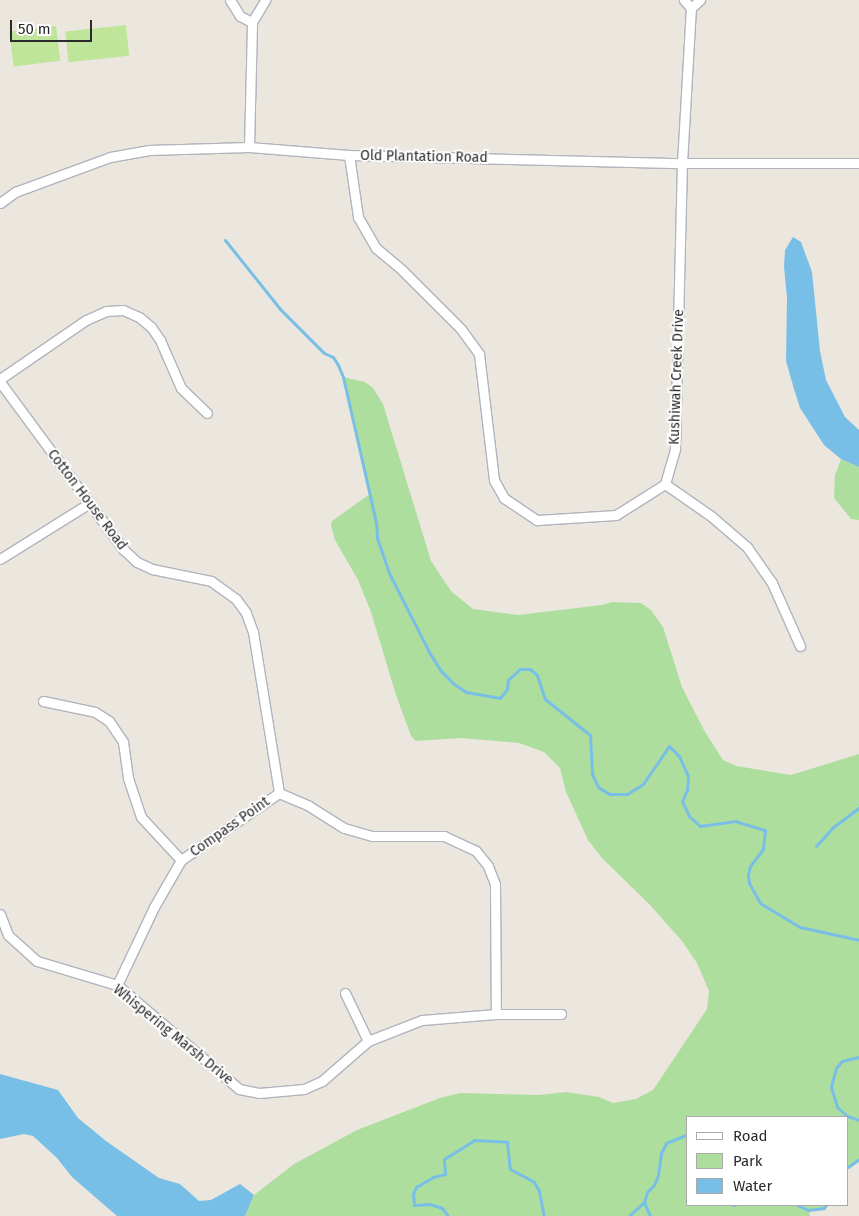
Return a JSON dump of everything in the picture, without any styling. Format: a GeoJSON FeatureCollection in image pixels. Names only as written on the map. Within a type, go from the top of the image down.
{"type":"FeatureCollection","features":[{"type":"Feature","properties":{"kind":"street"},"geometry":{"type":"LineString","coordinates":[[230,0],[240,16],[252,22]]}},
{"type":"Feature","properties":{"kind":"street"},"geometry":{"type":"LineString","coordinates":[[249,147],[252,22],[265,0]]}},
{"type":"Feature","properties":{"kind":"street"},"geometry":{"type":"LineString","coordinates":[[684,0],[691,8],[700,0]]}},
{"type":"Feature","properties":{"kind":"street","name":"Kushiwah Creek Drive"},"geometry":{"type":"LineString","coordinates":[[665,484],[675,448],[682,163],[691,8]]}},
{"type":"Feature","properties":{"kind":"street","name":"Old Plantation Road"},"geometry":{"type":"LineString","coordinates":[[0,203],[15,192],[110,157],[149,150],[249,147],[349,155],[682,163],[859,163]]}},
{"type":"Feature","properties":{"kind":"street"},"geometry":{"type":"LineString","coordinates":[[349,155],[358,217],[376,248],[402,270],[461,329],[479,354],[494,480],[504,498],[537,520],[616,515],[665,484],[712,516],[748,547],[772,583],[800,646]]}},
{"type":"Feature","properties":{"kind":"street"},"geometry":{"type":"LineString","coordinates":[[0,380],[86,320],[106,311],[123,310],[139,317],[151,327],[160,340],[181,388],[206,413]]}},
{"type":"Feature","properties":{"kind":"street","name":"Cotton House Road"},"geometry":{"type":"LineString","coordinates":[[0,380],[88,504],[124,550],[137,562],[152,569],[211,581],[236,599],[246,613],[253,632],[279,793]]}},
{"type":"Feature","properties":{"kind":"street"},"geometry":{"type":"LineString","coordinates":[[0,559],[88,504]]}},
{"type":"Feature","properties":{"kind":"street"},"geometry":{"type":"LineString","coordinates":[[43,701],[95,712],[109,721],[123,742],[128,778],[141,816],[181,860]]}},
{"type":"Feature","properties":{"kind":"street","name":"Compass Point"},"geometry":{"type":"LineString","coordinates":[[117,986],[154,906],[181,860],[279,793],[309,806],[344,828],[372,836],[444,836],[476,851],[488,866],[495,884],[496,1014]]}},
{"type":"Feature","properties":{"kind":"street","name":"Whispering Marsh Drive"},"geometry":{"type":"LineString","coordinates":[[0,914],[8,935],[37,961],[117,986],[239,1089],[259,1093],[304,1088],[322,1081],[368,1041],[422,1020],[496,1014],[561,1014]]}},
{"type":"Feature","properties":{"kind":"street"},"geometry":{"type":"LineString","coordinates":[[345,993],[368,1041]]}},
{"type":"Feature","properties":{"kind":"green space"},"geometry":{"type":"Polygon","coordinates":[[[126,25],[129,56],[69,62],[65,31],[126,25]]]}},
{"type":"Feature","properties":{"kind":"green space"},"geometry":{"type":"Polygon","coordinates":[[[56,26],[60,61],[14,66],[9,32],[56,26]]]}},
{"type":"Feature","properties":{"kind":"green space"},"geometry":{"type":"Polygon","coordinates":[[[343,377],[365,382],[373,388],[383,404],[431,561],[451,591],[473,609],[518,615],[602,605],[612,602],[641,603],[651,610],[663,627],[682,687],[705,732],[723,760],[736,766],[791,775],[859,754],[859,1159],[849,1166],[849,1116],[686,1116],[686,1206],[825,1206],[824,1208],[809,1210],[810,1216],[245,1216],[254,1195],[294,1164],[357,1130],[440,1098],[460,1093],[539,1095],[566,1092],[599,1097],[613,1103],[636,1099],[653,1090],[707,1009],[709,991],[697,963],[682,941],[650,905],[602,858],[588,840],[566,792],[560,768],[544,752],[519,743],[461,738],[416,741],[411,736],[396,695],[371,612],[358,580],[335,540],[331,526],[332,521],[370,494],[343,377]]]}},
{"type":"Feature","properties":{"kind":"green space"},"geometry":{"type":"Polygon","coordinates":[[[841,459],[859,467],[859,520],[851,519],[834,498],[835,475],[841,459]]]}},
{"type":"Feature","properties":{"kind":"water"},"geometry":{"type":"Polygon","coordinates":[[[793,237],[801,242],[812,272],[820,351],[826,380],[845,417],[859,430],[859,467],[841,459],[824,445],[800,408],[794,389],[786,361],[787,298],[784,267],[785,250],[793,237]]]}},
{"type":"Feature","properties":{"kind":"water"},"geometry":{"type":"Polygon","coordinates":[[[0,1074],[58,1090],[78,1118],[106,1141],[159,1178],[180,1184],[199,1201],[211,1200],[240,1184],[254,1195],[245,1216],[117,1216],[72,1177],[57,1158],[33,1136],[24,1134],[0,1139],[0,1074]]]}},
{"type":"Feature","properties":{"kind":"waterway"},"geometry":{"type":"LineString","coordinates":[[225,240],[280,309],[324,353],[333,357],[338,365],[343,377],[376,522],[377,538],[390,575],[429,652],[441,671],[454,684],[466,692],[500,698],[507,689],[508,680],[520,669],[530,669],[537,675],[545,699],[590,735],[592,774],[598,787],[609,794],[627,794],[643,784],[669,746],[679,756],[688,776],[687,790],[682,801],[689,816],[700,826],[735,821],[765,830],[763,849],[750,866],[748,875],[749,883],[760,903],[800,927],[859,940]]}},
{"type":"Feature","properties":{"kind":"waterway"},"geometry":{"type":"LineString","coordinates":[[816,846],[832,828],[859,808]]}},
{"type":"Feature","properties":{"kind":"waterway"},"geometry":{"type":"LineString","coordinates":[[847,1116],[837,1107],[831,1087],[836,1068],[842,1061],[859,1057]]}},
{"type":"Feature","properties":{"kind":"waterway"},"geometry":{"type":"LineString","coordinates":[[849,1117],[859,1120]]}},
{"type":"Feature","properties":{"kind":"waterway"},"geometry":{"type":"LineString","coordinates":[[650,1216],[644,1202],[647,1192],[654,1185],[658,1175],[661,1153],[666,1143],[686,1135]]}},
{"type":"Feature","properties":{"kind":"waterway"},"geometry":{"type":"LineString","coordinates":[[448,1216],[442,1208],[430,1204],[414,1205],[413,1194],[416,1187],[433,1177],[445,1174],[444,1159],[474,1140],[507,1142],[510,1169],[534,1182],[539,1191],[544,1216]]}},
{"type":"Feature","properties":{"kind":"waterway"},"geometry":{"type":"LineString","coordinates":[[849,1166],[859,1159]]}},
{"type":"Feature","properties":{"kind":"waterway"},"geometry":{"type":"LineString","coordinates":[[629,1216],[644,1202]]}},
{"type":"Feature","properties":{"kind":"waterway"},"geometry":{"type":"LineString","coordinates":[[799,1206],[808,1210],[824,1208],[825,1206]]}}]}
